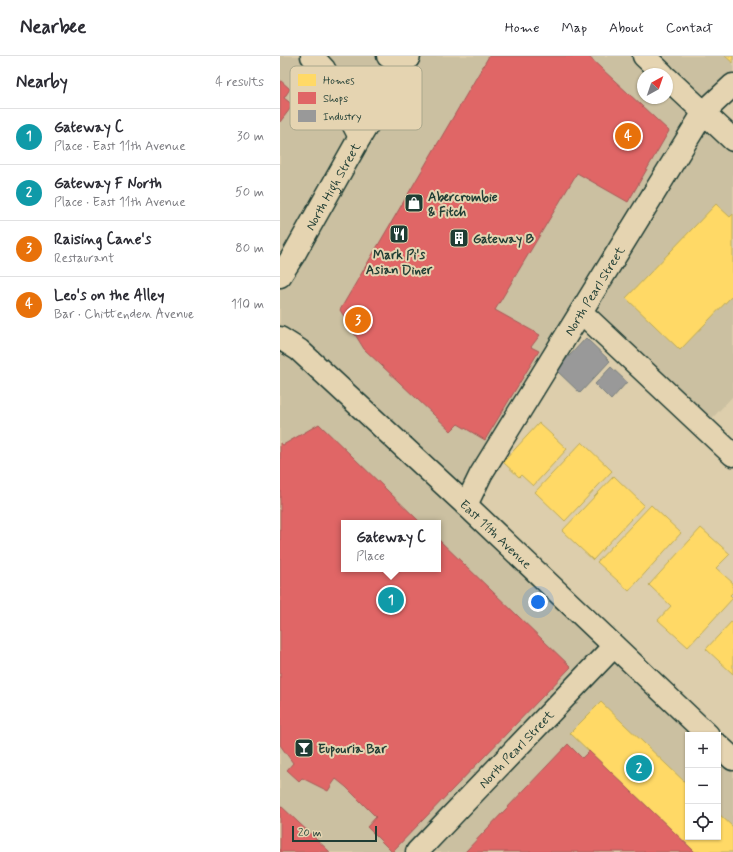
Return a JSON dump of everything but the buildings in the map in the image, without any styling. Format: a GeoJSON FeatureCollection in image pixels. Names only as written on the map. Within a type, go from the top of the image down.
{"type":"FeatureCollection","features":[{"type":"Feature","properties":{"kind":"street"},"geometry":{"type":"LineString","coordinates":[[312,56],[321,66]]}},
{"type":"Feature","properties":{"kind":"street"},"geometry":{"type":"LineString","coordinates":[[644,56],[657,68]]}},
{"type":"Feature","properties":{"kind":"street","name":"North High Street"},"geometry":{"type":"LineString","coordinates":[[397,66],[402,57]]}},
{"type":"Feature","properties":{"kind":"street"},"geometry":{"type":"LineString","coordinates":[[673,84],[733,140]]}},
{"type":"Feature","properties":{"kind":"street","name":"North Pearl Street"},"geometry":{"type":"LineString","coordinates":[[466,505],[482,474],[704,112],[733,85]]}},
{"type":"Feature","properties":{"kind":"street"},"geometry":{"type":"LineString","coordinates":[[356,130],[360,137]]}},
{"type":"Feature","properties":{"kind":"street","name":"North High Street"},"geometry":{"type":"LineString","coordinates":[[280,276],[293,256],[364,130]]}},
{"type":"Feature","properties":{"kind":"street"},"geometry":{"type":"LineString","coordinates":[[581,312],[733,455]]}},
{"type":"Feature","properties":{"kind":"street","name":"East 11th Avenue"},"geometry":{"type":"LineString","coordinates":[[280,338],[299,350],[466,505],[705,732]]}},
{"type":"Feature","properties":{"kind":"street","name":"North Pearl Street"},"geometry":{"type":"LineString","coordinates":[[417,852],[614,646]]}},
{"type":"Feature","properties":{"kind":"street"},"geometry":{"type":"LineString","coordinates":[[721,748],[733,759]]}},
{"type":"Feature","properties":{"kind":"shaded area"},"geometry":{"type":"Polygon","coordinates":[[[280,56],[733,56],[733,94],[715,122],[733,138],[733,396],[702,429],[576,310],[465,505],[706,732],[685,732],[685,840],[721,840],[721,746],[733,757],[733,852],[280,852],[280,56]]]}},
{"type":"Feature","properties":{"kind":"place","name":"Leo's on the Alley"},"geometry":{"type":"Point","coordinates":[628,136]}},
{"type":"Feature","properties":{"kind":"place","name":"Abercrombie & Fitch"},"geometry":{"type":"Point","coordinates":[414,203]}},
{"type":"Feature","properties":{"kind":"place","name":"Mark Pi's Asian Diner"},"geometry":{"type":"Point","coordinates":[399,234]}},
{"type":"Feature","properties":{"kind":"place","name":"Gateway B"},"geometry":{"type":"Point","coordinates":[459,238]}},
{"type":"Feature","properties":{"kind":"place","name":"Raising Cane's"},"geometry":{"type":"Point","coordinates":[358,320]}},
{"type":"Feature","properties":{"kind":"place","name":"Gateway C"},"geometry":{"type":"Point","coordinates":[391,600]}},
{"type":"Feature","properties":{"kind":"place","name":"Eupouria Bar"},"geometry":{"type":"Point","coordinates":[304,748]}},
{"type":"Feature","properties":{"kind":"place","name":"Gateway F North"},"geometry":{"type":"Point","coordinates":[639,768]}}]}
